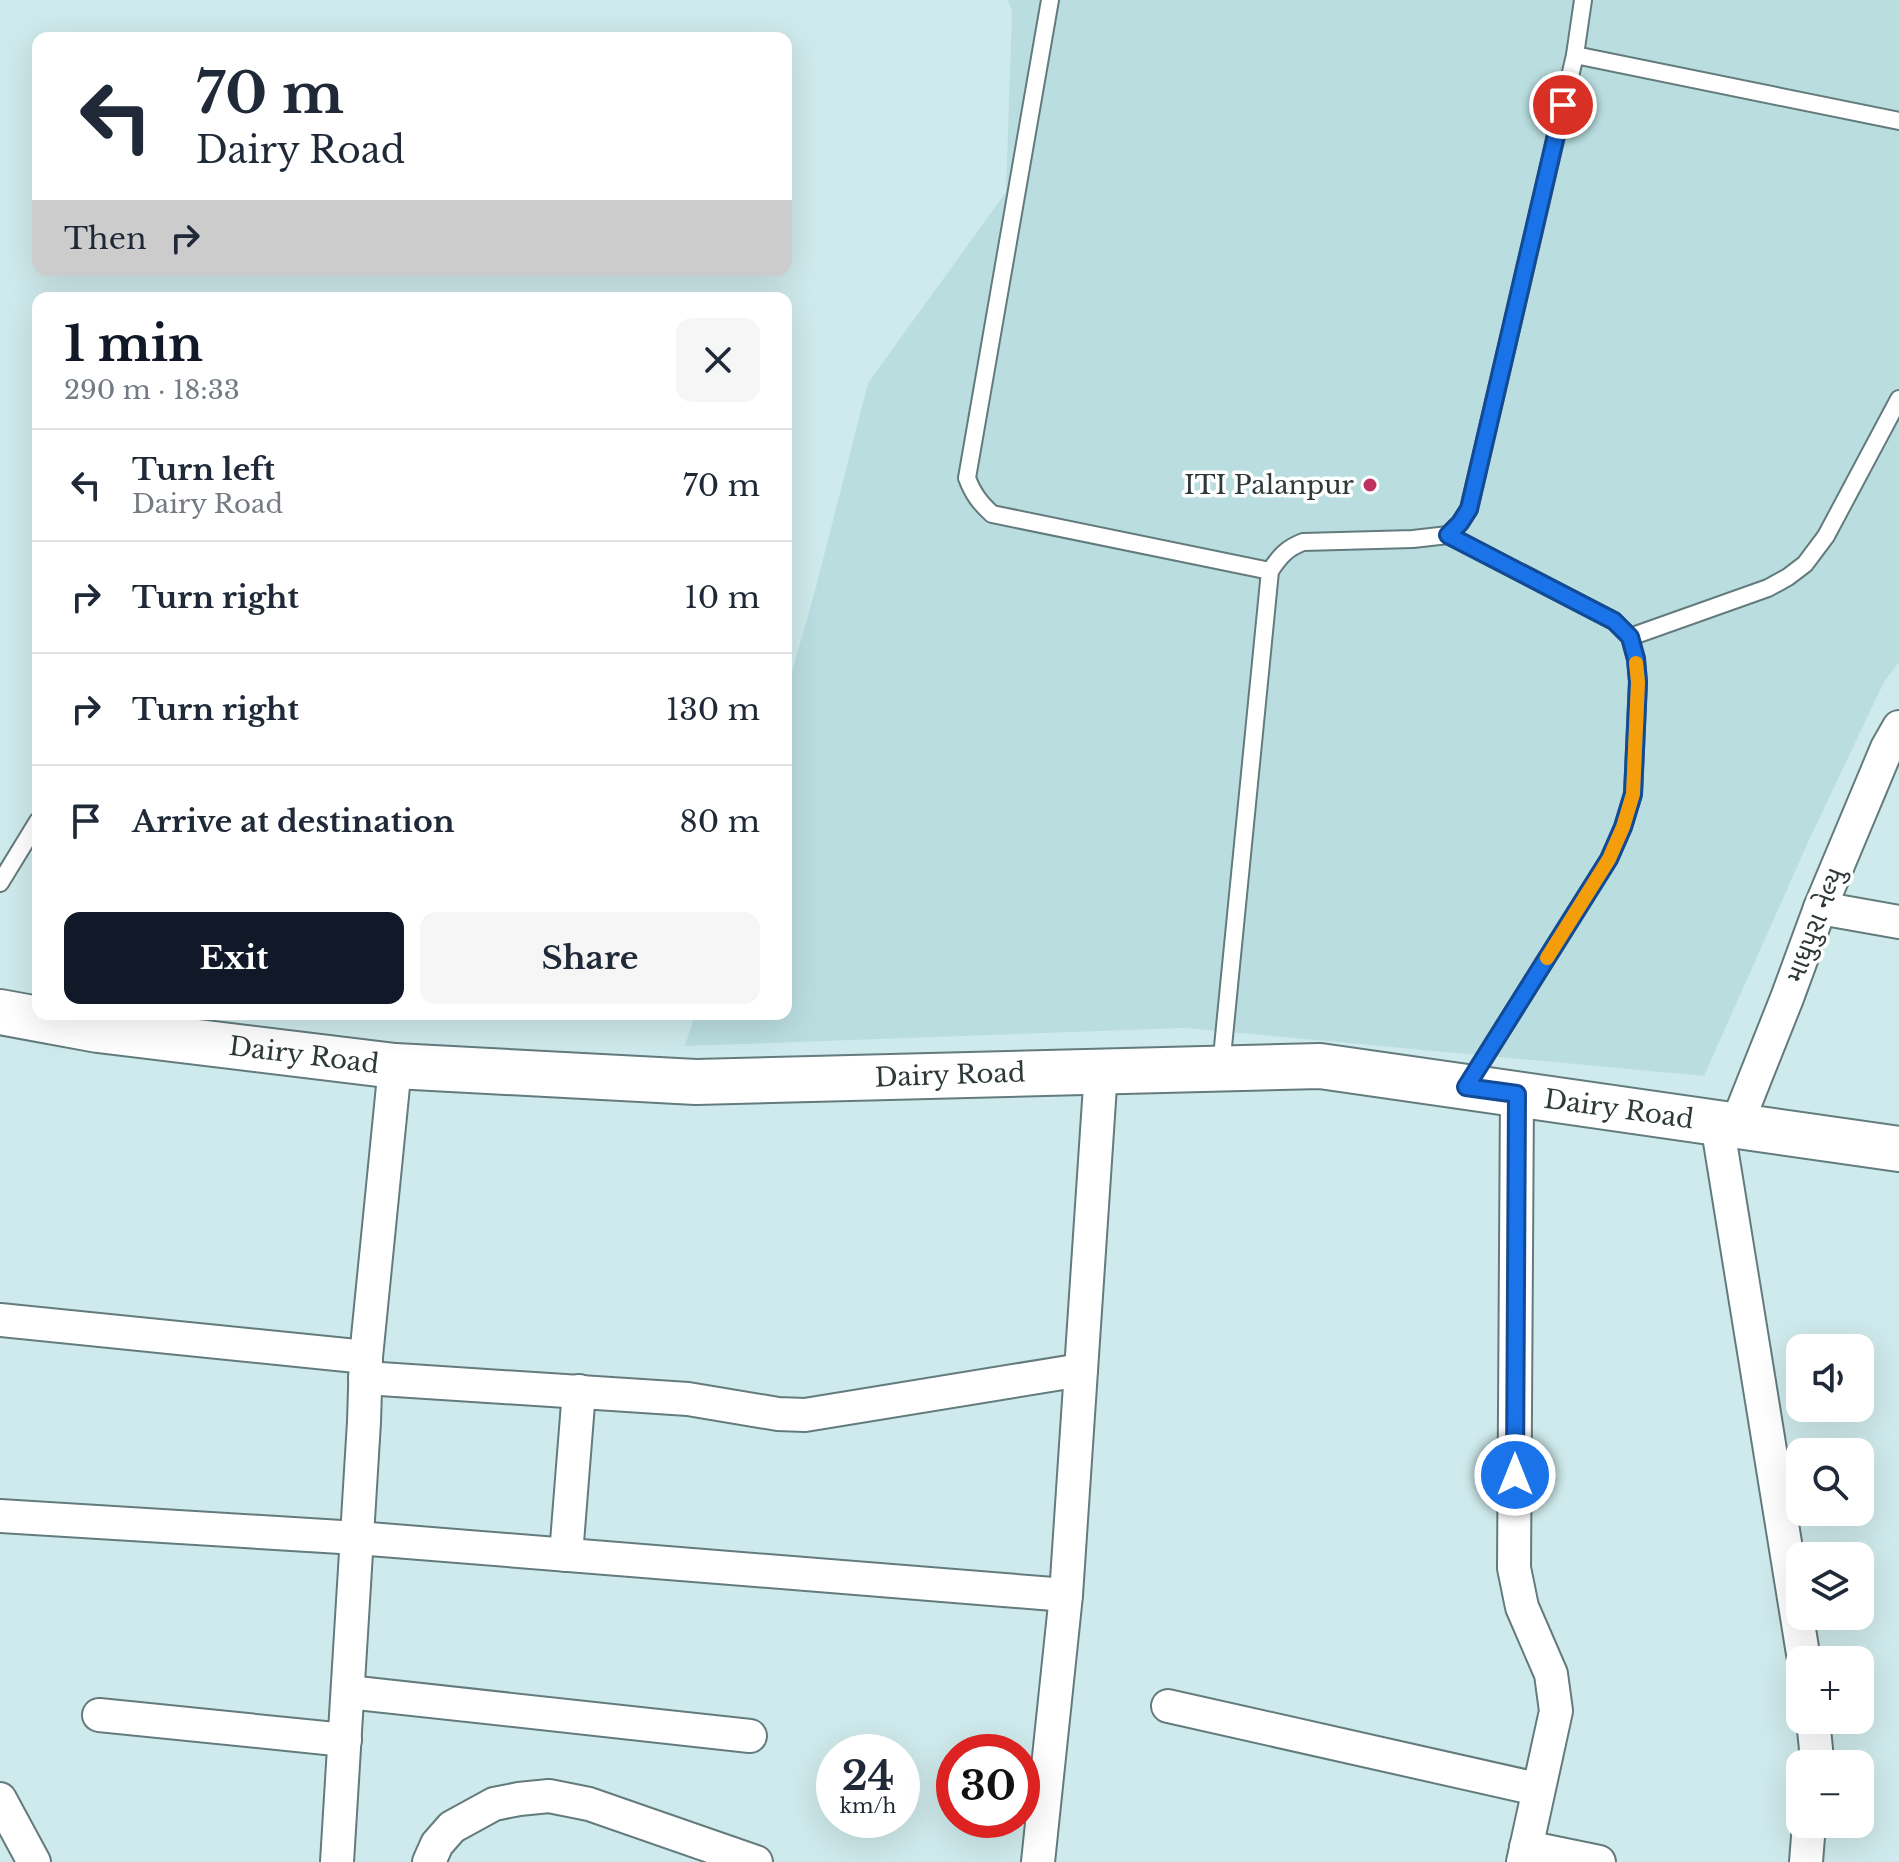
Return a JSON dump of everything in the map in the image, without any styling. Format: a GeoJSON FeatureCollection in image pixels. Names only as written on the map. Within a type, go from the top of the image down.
{"type":"FeatureCollection","features":[{"type":"Feature","properties":{"kind":"street","name":"માધુપુરા નેલ્યુ"},"geometry":{"type":"LineString","coordinates":[[1726,1124],[1787,998],[1820,908],[1895,743]]}},
{"type":"Feature","properties":{"kind":"street"},"geometry":{"type":"LineString","coordinates":[[1820,908],[1899,922]]}},
{"type":"Feature","properties":{"kind":"street","name":"Dairy Road"},"geometry":{"type":"LineString","coordinates":[[0,1012],[32,1018]]}},
{"type":"Feature","properties":{"kind":"street","name":"Dairy Road"},"geometry":{"type":"LineString","coordinates":[[44,1020],[98,1030],[395,1066],[696,1082],[1320,1066],[1899,1149]]}},
{"type":"Feature","properties":{"kind":"street"},"geometry":{"type":"LineString","coordinates":[[337,1862],[366,1368],[395,1066]]}},
{"type":"Feature","properties":{"kind":"street"},"geometry":{"type":"LineString","coordinates":[[1038,1862],[1066,1595],[1101,1071]]}},
{"type":"Feature","properties":{"kind":"street"},"geometry":{"type":"LineString","coordinates":[[1517,1094],[1514,1568],[1522,1607],[1551,1674],[1556,1711],[1524,1854],[1599,1862]]}},
{"type":"Feature","properties":{"kind":"street"},"geometry":{"type":"LineString","coordinates":[[1726,1124],[1802,1646]]}},
{"type":"Feature","properties":{"kind":"street"},"geometry":{"type":"LineString","coordinates":[[0,1320],[366,1368],[579,1391],[688,1399],[778,1414],[805,1415],[1081,1370]]}},
{"type":"Feature","properties":{"kind":"street"},"geometry":{"type":"LineString","coordinates":[[566,1555],[579,1391]]}},
{"type":"Feature","properties":{"kind":"street"},"geometry":{"type":"LineString","coordinates":[[0,1516],[357,1538],[1066,1595]]}},
{"type":"Feature","properties":{"kind":"street"},"geometry":{"type":"LineString","coordinates":[[348,1692],[750,1736]]}},
{"type":"Feature","properties":{"kind":"street"},"geometry":{"type":"LineString","coordinates":[[1168,1706],[1537,1789]]}},
{"type":"Feature","properties":{"kind":"street"},"geometry":{"type":"LineString","coordinates":[[99,1715],[345,1740]]}},
{"type":"Feature","properties":{"kind":"street"},"geometry":{"type":"LineString","coordinates":[[429,1862],[437,1844],[452,1827],[494,1804],[549,1796],[589,1804],[756,1862]]}},
{"type":"Feature","properties":{"kind":"street"},"geometry":{"type":"LineString","coordinates":[[0,1799],[34,1862]]}},
{"type":"Feature","properties":{"kind":"street"},"geometry":{"type":"LineString","coordinates":[[1806,1862],[1808,1838]]}},
{"type":"Feature","properties":{"kind":"lane"},"geometry":{"type":"LineString","coordinates":[[1050,0],[967,478],[972,492],[992,514],[1270,571]]}},
{"type":"Feature","properties":{"kind":"lane"},"geometry":{"type":"LineString","coordinates":[[1448,535],[1469,509],[1575,55],[1583,0]]}},
{"type":"Feature","properties":{"kind":"lane"},"geometry":{"type":"LineString","coordinates":[[1575,55],[1899,121]]}},
{"type":"Feature","properties":{"kind":"lane"},"geometry":{"type":"LineString","coordinates":[[1630,637],[1768,588],[1805,564],[1826,536],[1899,399]]}},
{"type":"Feature","properties":{"kind":"lane"},"geometry":{"type":"LineString","coordinates":[[1221,1068],[1270,571],[1282,553],[1303,542],[1448,535],[1614,621],[1630,637],[1638,682],[1633,794],[1623,827],[1609,859],[1466,1087]]}},
{"type":"Feature","properties":{"kind":"lane"},"geometry":{"type":"LineString","coordinates":[[0,883],[32,831]]}},
{"type":"Feature","properties":{"kind":"shaded area","name":"ITI Palanpur"},"geometry":{"type":"Polygon","coordinates":[[[1008,0],[1899,0],[1899,662],[1884,682],[1809,840],[1704,1076],[1185,1028],[685,1046],[693,1020],[792,1020],[792,672],[868,383],[1006,192],[1012,11],[1008,0]]]}},
{"type":"Feature","properties":{"kind":"slow traffic"},"geometry":{"type":"LineString","coordinates":[[1547,958],[1609,859],[1633,794],[1638,682],[1636,663]]}},
{"type":"Feature","properties":{"kind":"place","name":"ITI Palanpur"},"geometry":{"type":"Point","coordinates":[1370,485]}},
{"type":"Feature","properties":{"kind":"route"},"geometry":{"type":"LineString","coordinates":[[1515,1475],[1517,1094],[1466,1087],[1609,859],[1623,827],[1633,794],[1638,682],[1630,637],[1614,621],[1448,535],[1469,509],[1563,105]]}}]}
